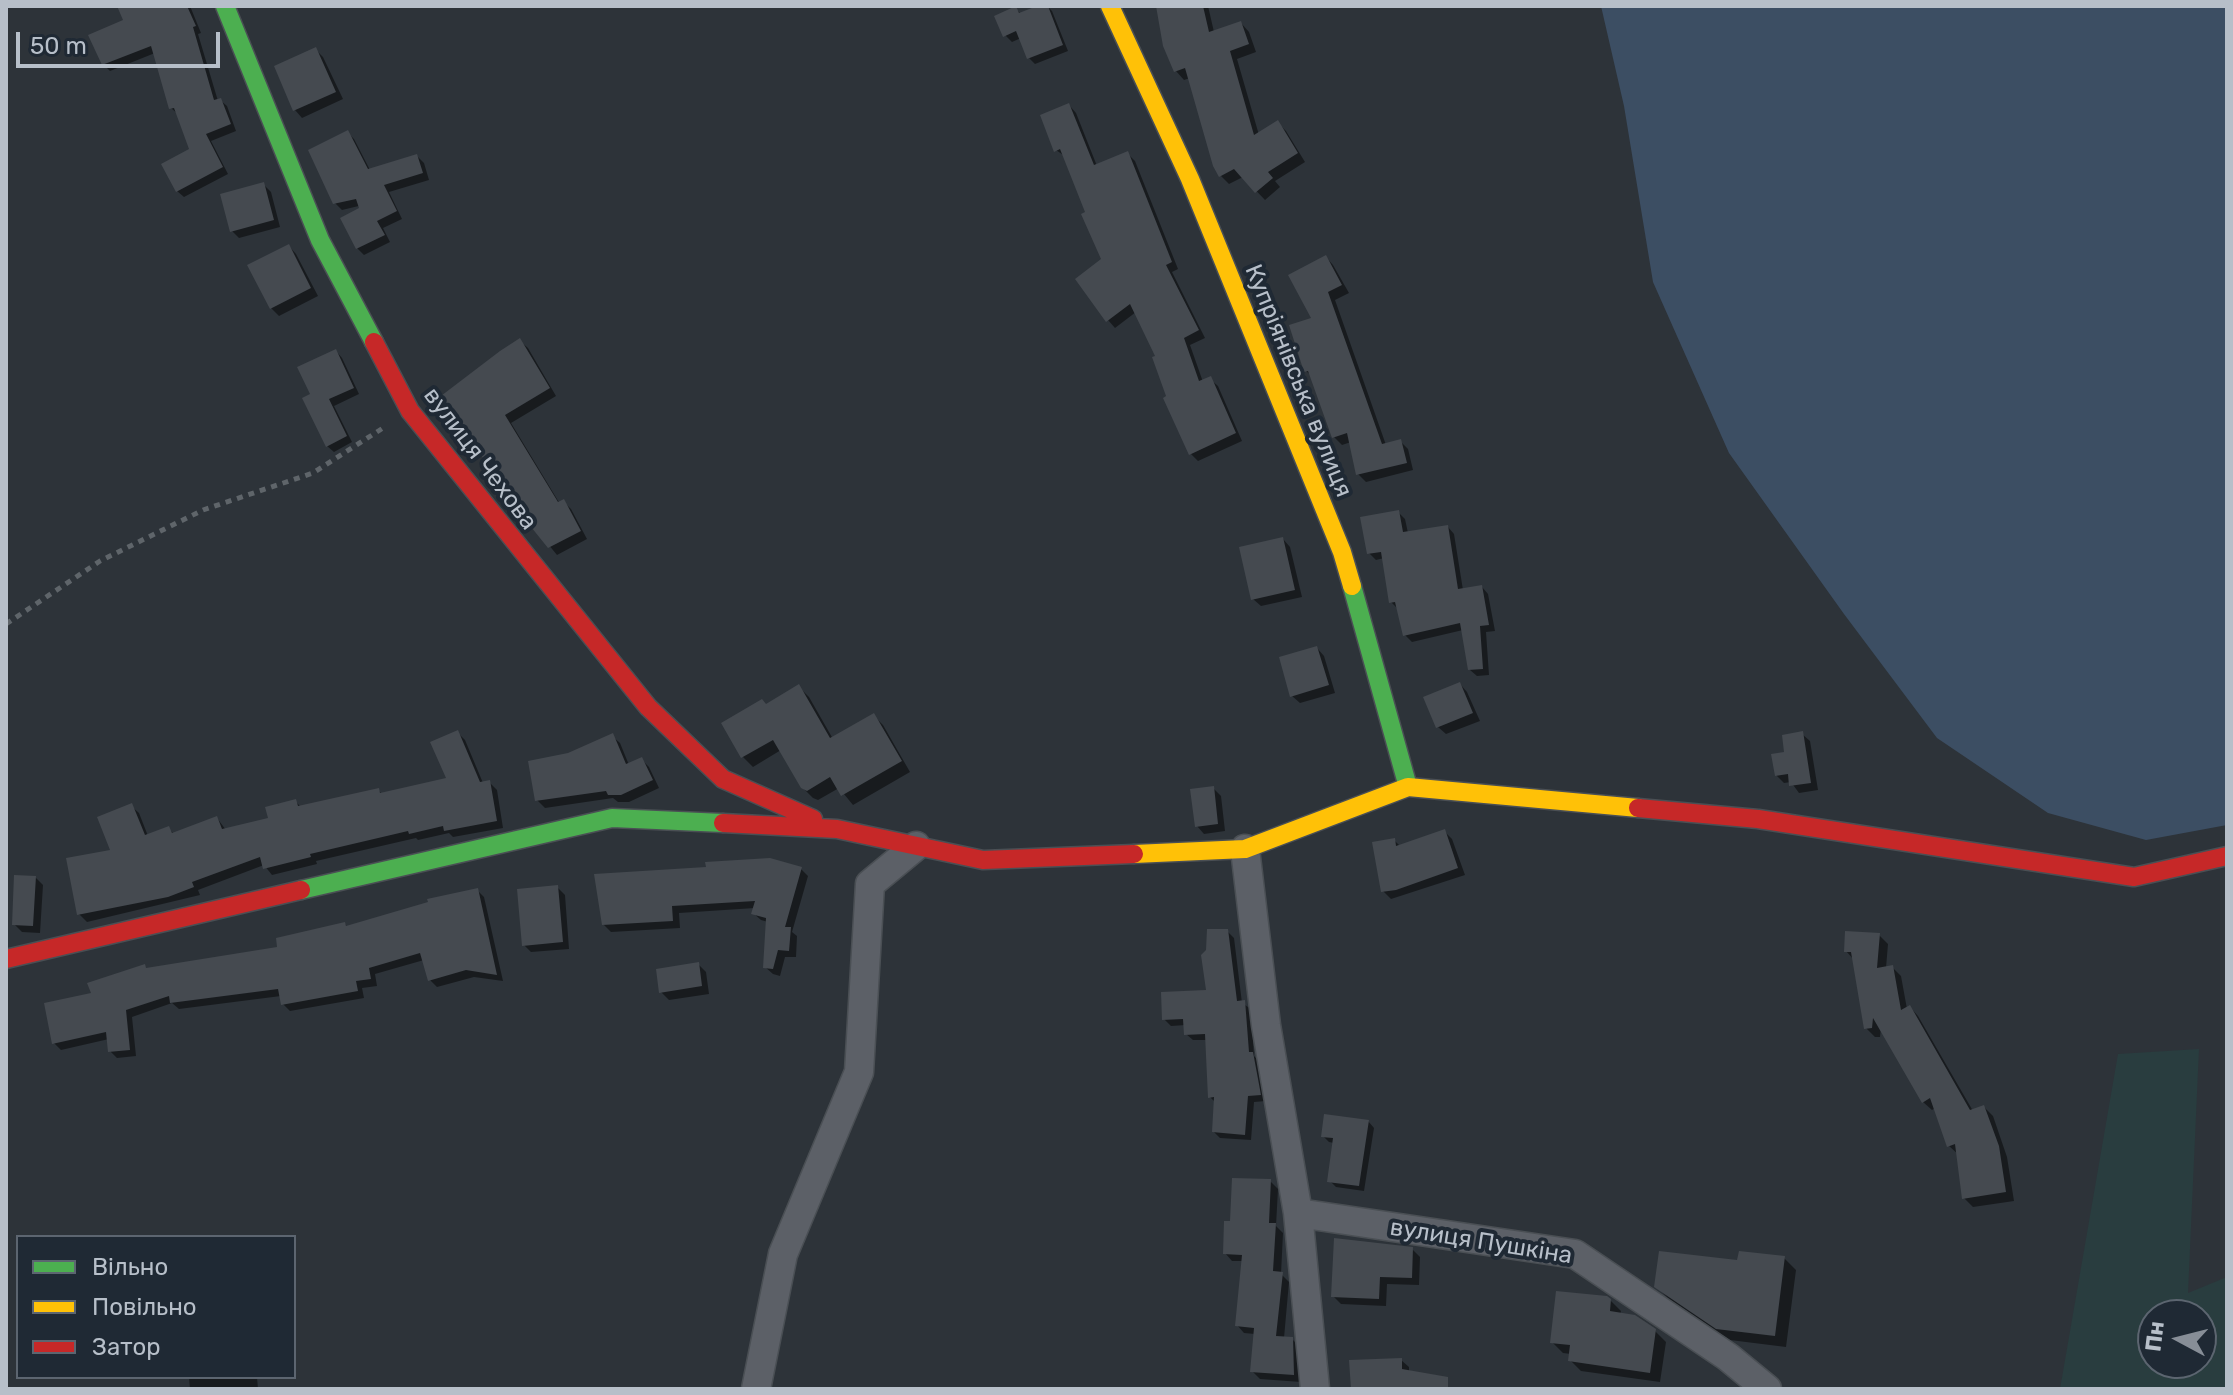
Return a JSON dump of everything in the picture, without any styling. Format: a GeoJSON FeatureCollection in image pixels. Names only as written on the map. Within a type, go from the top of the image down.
{"type":"FeatureCollection","features":[{"type":"Feature","properties":{"kind":"street","name":"вулиця Чехова"},"geometry":{"type":"LineString","coordinates":[[225,6],[320,240],[410,411],[648,707],[723,779],[837,829]]}},
{"type":"Feature","properties":{"kind":"street","name":"Купріянівська вулиця"},"geometry":{"type":"LineString","coordinates":[[1110,6],[1190,179],[1342,552],[1408,787]]}},
{"type":"Feature","properties":{"kind":"street"},"geometry":{"type":"LineString","coordinates":[[6,959],[612,818],[837,829],[983,860],[1245,849],[1408,787],[1758,819],[2134,877],[2227,856]]}},
{"type":"Feature","properties":{"kind":"street"},"geometry":{"type":"LineString","coordinates":[[756,1389],[783,1254],[859,1072],[870,884],[916,846]]}},
{"type":"Feature","properties":{"kind":"street"},"geometry":{"type":"LineString","coordinates":[[1245,849],[1266,1025],[1298,1213],[1315,1389]]}},
{"type":"Feature","properties":{"kind":"street","name":"вулиця Пушкіна"},"geometry":{"type":"LineString","coordinates":[[1298,1213],[1575,1254],[1728,1357],[1767,1389]]}},
{"type":"Feature","properties":{"kind":"path"},"geometry":{"type":"LineString","coordinates":[[6,624],[100,561],[203,510],[313,473],[410,411]]}},
{"type":"Feature","properties":{"kind":"green space"},"geometry":{"type":"Polygon","coordinates":[[[2199,1049],[2188,1293],[2227,1277],[2227,1389],[2060,1389],[2118,1054],[2199,1049]]]}},
{"type":"Feature","properties":{"kind":"water"},"geometry":{"type":"Polygon","coordinates":[[[1601,6],[2227,6],[2227,825],[2146,840],[2048,813],[1937,738],[1729,453],[1653,282],[1624,106],[1601,6]]]}},
{"type":"Feature","properties":{"kind":"building"},"geometry":{"type":"Polygon","coordinates":[[[117,6],[187,6],[196,26],[193,27],[214,100],[221,98],[231,124],[206,134],[223,167],[176,192],[161,164],[189,149],[174,108],[169,109],[151,46],[102,65],[88,35],[123,20],[117,6]]]}},
{"type":"Feature","properties":{"kind":"building"},"geometry":{"type":"Polygon","coordinates":[[[1016,6],[1019,13],[1037,6],[1048,6],[1063,45],[1027,59],[1016,31],[1003,37],[994,16],[1016,6]]]}},
{"type":"Feature","properties":{"kind":"building"},"geometry":{"type":"Polygon","coordinates":[[[1156,6],[1203,6],[1209,32],[1241,21],[1249,44],[1230,51],[1254,135],[1278,120],[1298,153],[1268,172],[1273,178],[1255,193],[1234,169],[1219,177],[1213,166],[1185,68],[1174,72],[1163,46],[1156,6]]]}},
{"type":"Feature","properties":{"kind":"building"},"geometry":{"type":"Polygon","coordinates":[[[316,47],[336,92],[293,111],[274,66],[316,47]]]}},
{"type":"Feature","properties":{"kind":"building"},"geometry":{"type":"Polygon","coordinates":[[[1069,103],[1094,165],[1128,151],[1172,262],[1166,265],[1199,330],[1184,338],[1199,381],[1211,376],[1236,433],[1189,455],[1163,398],[1166,396],[1152,357],[1155,356],[1130,304],[1106,322],[1075,279],[1101,259],[1081,214],[1085,212],[1060,149],[1054,152],[1040,115],[1069,103]]]}},
{"type":"Feature","properties":{"kind":"building"},"geometry":{"type":"Polygon","coordinates":[[[348,130],[368,169],[417,154],[423,173],[384,185],[397,211],[377,221],[385,235],[356,249],[340,218],[359,208],[356,199],[333,204],[308,150],[348,130]]]}},
{"type":"Feature","properties":{"kind":"building"},"geometry":{"type":"Polygon","coordinates":[[[264,182],[274,220],[230,232],[220,194],[264,182]]]}},
{"type":"Feature","properties":{"kind":"building"},"geometry":{"type":"Polygon","coordinates":[[[289,244],[311,288],[270,309],[247,265],[289,244]]]}},
{"type":"Feature","properties":{"kind":"building"},"geometry":{"type":"Polygon","coordinates":[[[1326,255],[1342,285],[1328,292],[1382,444],[1401,439],[1407,463],[1356,475],[1347,433],[1332,438],[1308,371],[1304,372],[1289,325],[1311,318],[1288,275],[1326,255]]]}},
{"type":"Feature","properties":{"kind":"building"},"geometry":{"type":"Polygon","coordinates":[[[520,338],[550,388],[505,415],[558,502],[564,499],[581,531],[548,548],[490,475],[483,465],[487,463],[437,399],[520,338]]]}},
{"type":"Feature","properties":{"kind":"building"},"geometry":{"type":"Polygon","coordinates":[[[336,349],[354,388],[329,399],[347,436],[326,447],[302,398],[310,394],[297,367],[336,349]]]}},
{"type":"Feature","properties":{"kind":"building"},"geometry":{"type":"Polygon","coordinates":[[[1399,510],[1403,532],[1448,525],[1458,589],[1482,585],[1489,625],[1480,626],[1483,669],[1468,670],[1460,623],[1403,636],[1395,602],[1389,603],[1381,552],[1367,554],[1360,517],[1399,510]]]}},
{"type":"Feature","properties":{"kind":"building"},"geometry":{"type":"Polygon","coordinates":[[[1283,537],[1295,590],[1251,600],[1239,547],[1283,537]]]}},
{"type":"Feature","properties":{"kind":"building"},"geometry":{"type":"Polygon","coordinates":[[[1317,646],[1329,685],[1290,697],[1279,657],[1317,646]]]}},
{"type":"Feature","properties":{"kind":"building"},"geometry":{"type":"Polygon","coordinates":[[[1460,682],[1473,713],[1436,728],[1423,697],[1460,682]]]}},
{"type":"Feature","properties":{"kind":"building"},"geometry":{"type":"Polygon","coordinates":[[[799,684],[830,738],[874,713],[902,761],[841,796],[830,777],[807,791],[801,788],[773,740],[741,758],[721,723],[762,699],[766,704],[799,684]]]}},
{"type":"Feature","properties":{"kind":"building"},"geometry":{"type":"Polygon","coordinates":[[[458,730],[480,782],[490,780],[497,821],[444,831],[443,826],[409,834],[408,831],[310,854],[311,857],[263,869],[260,857],[192,882],[194,887],[168,897],[77,915],[66,858],[110,850],[97,817],[132,803],[145,835],[169,826],[172,833],[217,816],[222,829],[268,818],[265,807],[296,799],[298,806],[379,788],[380,793],[446,778],[430,742],[458,730]]]}},
{"type":"Feature","properties":{"kind":"building"},"geometry":{"type":"Polygon","coordinates":[[[1803,731],[1811,783],[1789,786],[1788,774],[1775,776],[1771,754],[1784,752],[1782,735],[1803,731]]]}},
{"type":"Feature","properties":{"kind":"building"},"geometry":{"type":"Polygon","coordinates":[[[613,733],[626,764],[642,757],[653,780],[621,795],[608,795],[606,791],[535,801],[528,761],[568,753],[613,733]]]}},
{"type":"Feature","properties":{"kind":"building"},"geometry":{"type":"Polygon","coordinates":[[[1214,786],[1218,824],[1195,827],[1190,789],[1214,786]]]}},
{"type":"Feature","properties":{"kind":"building"},"geometry":{"type":"Polygon","coordinates":[[[1445,829],[1458,868],[1396,890],[1381,892],[1372,842],[1395,838],[1396,846],[1445,829]]]}},
{"type":"Feature","properties":{"kind":"building"},"geometry":{"type":"Polygon","coordinates":[[[770,858],[802,867],[785,927],[791,927],[789,951],[778,950],[773,969],[763,968],[766,918],[751,914],[755,901],[672,906],[673,921],[602,925],[594,874],[706,867],[705,862],[770,858]]]}},
{"type":"Feature","properties":{"kind":"building"},"geometry":{"type":"Polygon","coordinates":[[[14,875],[36,876],[33,926],[12,925],[14,875]]]}},
{"type":"Feature","properties":{"kind":"building"},"geometry":{"type":"Polygon","coordinates":[[[558,885],[563,942],[522,946],[517,889],[558,885]]]}},
{"type":"Feature","properties":{"kind":"building"},"geometry":{"type":"Polygon","coordinates":[[[478,888],[497,975],[466,970],[428,981],[420,953],[369,968],[371,979],[356,981],[358,991],[281,1005],[278,989],[170,1003],[169,996],[126,1010],[130,1050],[108,1052],[106,1032],[52,1044],[44,1003],[91,993],[87,983],[145,964],[146,968],[277,947],[276,938],[345,922],[346,926],[428,902],[427,899],[478,888]]]}},
{"type":"Feature","properties":{"kind":"building"},"geometry":{"type":"Polygon","coordinates":[[[1207,929],[1228,929],[1237,1001],[1245,1000],[1249,1052],[1253,1052],[1261,1095],[1248,1096],[1245,1135],[1212,1132],[1214,1097],[1208,1098],[1205,1034],[1184,1035],[1183,1019],[1162,1020],[1161,992],[1206,990],[1201,955],[1206,950],[1207,929]]]}},
{"type":"Feature","properties":{"kind":"building"},"geometry":{"type":"Polygon","coordinates":[[[1845,931],[1880,933],[1877,968],[1893,965],[1901,1010],[1910,1005],[1970,1110],[1984,1105],[1999,1146],[2006,1192],[1962,1199],[1955,1144],[1947,1147],[1930,1098],[1922,1103],[1873,1018],[1872,1028],[1864,1029],[1851,952],[1844,952],[1845,931]]]}},
{"type":"Feature","properties":{"kind":"building"},"geometry":{"type":"Polygon","coordinates":[[[699,962],[702,986],[659,993],[656,969],[699,962]]]}},
{"type":"Feature","properties":{"kind":"building"},"geometry":{"type":"Polygon","coordinates":[[[1324,1114],[1369,1120],[1359,1186],[1327,1182],[1333,1138],[1321,1137],[1324,1114]]]}},
{"type":"Feature","properties":{"kind":"building"},"geometry":{"type":"Polygon","coordinates":[[[1232,1178],[1271,1179],[1269,1223],[1276,1223],[1273,1271],[1283,1272],[1276,1336],[1293,1337],[1294,1375],[1250,1372],[1254,1328],[1235,1326],[1242,1255],[1223,1254],[1224,1221],[1230,1221],[1232,1178]]]}},
{"type":"Feature","properties":{"kind":"building"},"geometry":{"type":"Polygon","coordinates":[[[1334,1238],[1413,1247],[1412,1278],[1380,1277],[1379,1299],[1331,1297],[1334,1238]]]}},
{"type":"Feature","properties":{"kind":"building"},"geometry":{"type":"Polygon","coordinates":[[[1659,1251],[1737,1260],[1739,1251],[1785,1256],[1775,1336],[1716,1329],[1654,1287],[1659,1251]]]}},
{"type":"Feature","properties":{"kind":"building"},"geometry":{"type":"Polygon","coordinates":[[[1556,1291],[1607,1296],[1611,1299],[1610,1311],[1635,1315],[1656,1329],[1650,1373],[1568,1361],[1570,1345],[1550,1343],[1556,1291]]]}},
{"type":"Feature","properties":{"kind":"building"},"geometry":{"type":"Polygon","coordinates":[[[1402,1358],[1402,1369],[1448,1377],[1448,1389],[1351,1389],[1349,1360],[1402,1358]]]}},
{"type":"Feature","properties":{"kind":"traffic: fast"},"geometry":{"type":"LineString","coordinates":[[225,6],[320,240],[374,342]]}},
{"type":"Feature","properties":{"kind":"traffic: fast"},"geometry":{"type":"LineString","coordinates":[[1352,586],[1408,787]]}},
{"type":"Feature","properties":{"kind":"traffic: fast"},"geometry":{"type":"LineString","coordinates":[[301,890],[612,818],[723,823]]}},
{"type":"Feature","properties":{"kind":"traffic: slow"},"geometry":{"type":"LineString","coordinates":[[1110,6],[1190,179],[1342,552],[1352,586]]}},
{"type":"Feature","properties":{"kind":"traffic: slow"},"geometry":{"type":"LineString","coordinates":[[1134,854],[1245,849],[1408,787],[1638,808]]}},
{"type":"Feature","properties":{"kind":"traffic: jam"},"geometry":{"type":"LineString","coordinates":[[374,342],[410,411],[648,707],[723,779],[813,819]]}},
{"type":"Feature","properties":{"kind":"traffic: jam"},"geometry":{"type":"LineString","coordinates":[[1638,808],[1758,819],[2134,877],[2227,856]]}},
{"type":"Feature","properties":{"kind":"traffic: jam"},"geometry":{"type":"LineString","coordinates":[[723,823],[837,829],[983,860],[1134,854]]}},
{"type":"Feature","properties":{"kind":"traffic: jam"},"geometry":{"type":"LineString","coordinates":[[6,959],[301,890]]}}]}
